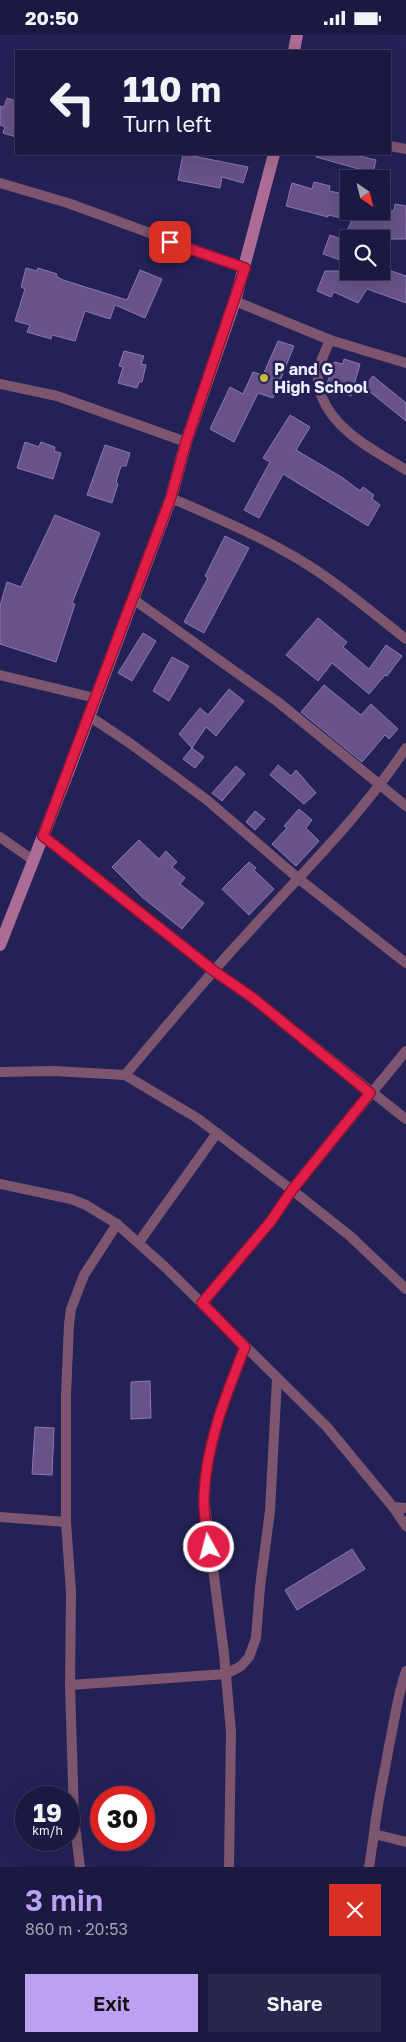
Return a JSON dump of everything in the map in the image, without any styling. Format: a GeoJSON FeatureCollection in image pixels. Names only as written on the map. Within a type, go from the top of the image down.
{"type":"FeatureCollection","features":[{"type":"Feature","properties":{"kind":"street"},"geometry":{"type":"LineString","coordinates":[[294,50],[297,35]]}},
{"type":"Feature","properties":{"kind":"street"},"geometry":{"type":"LineString","coordinates":[[391,146],[406,149]]}},
{"type":"Feature","properties":{"kind":"street"},"geometry":{"type":"LineString","coordinates":[[0,945],[171,497],[186,442],[245,268],[274,155]]}},
{"type":"Feature","properties":{"kind":"street"},"geometry":{"type":"LineString","coordinates":[[0,183],[68,203],[245,268]]}},
{"type":"Feature","properties":{"kind":"street"},"geometry":{"type":"LineString","coordinates":[[235,301],[330,340],[406,363]]}},
{"type":"Feature","properties":{"kind":"street"},"geometry":{"type":"LineString","coordinates":[[330,340],[318,373],[319,389],[325,405],[339,425],[363,443],[406,470]]}},
{"type":"Feature","properties":{"kind":"street"},"geometry":{"type":"LineString","coordinates":[[0,384],[57,396],[186,442]]}},
{"type":"Feature","properties":{"kind":"street"},"geometry":{"type":"LineString","coordinates":[[171,497],[272,545],[307,565],[339,585],[406,639]]}},
{"type":"Feature","properties":{"kind":"street"},"geometry":{"type":"LineString","coordinates":[[133,599],[278,703],[406,807]]}},
{"type":"Feature","properties":{"kind":"street"},"geometry":{"type":"LineString","coordinates":[[0,675],[95,698]]}},
{"type":"Feature","properties":{"kind":"street"},"geometry":{"type":"LineString","coordinates":[[89,716],[131,743],[207,801],[299,879],[406,963]]}},
{"type":"Feature","properties":{"kind":"street"},"geometry":{"type":"LineString","coordinates":[[124,1075],[246,935],[299,879],[379,784],[406,748]]}},
{"type":"Feature","properties":{"kind":"street"},"geometry":{"type":"LineString","coordinates":[[43,836],[214,971],[253,998],[370,1093],[406,1119]]}},
{"type":"Feature","properties":{"kind":"street"},"geometry":{"type":"LineString","coordinates":[[0,837],[33,860]]}},
{"type":"Feature","properties":{"kind":"street"},"geometry":{"type":"LineString","coordinates":[[202,1303],[271,1221],[292,1190],[406,1051]]}},
{"type":"Feature","properties":{"kind":"street"},"geometry":{"type":"LineString","coordinates":[[0,1072],[54,1071],[124,1075],[189,1113],[292,1190],[350,1236],[406,1289]]}},
{"type":"Feature","properties":{"kind":"street"},"geometry":{"type":"LineString","coordinates":[[139,1242],[216,1133]]}},
{"type":"Feature","properties":{"kind":"street"},"geometry":{"type":"LineString","coordinates":[[0,1184],[71,1199],[86,1205],[117,1224],[139,1242],[327,1427],[393,1507],[406,1527]]}},
{"type":"Feature","properties":{"kind":"street"},"geometry":{"type":"LineString","coordinates":[[80,1867],[74,1817],[70,1685],[71,1592],[66,1522],[66,1396],[71,1309],[84,1275],[117,1224]]}},
{"type":"Feature","properties":{"kind":"street"},"geometry":{"type":"LineString","coordinates":[[229,1867],[231,1732],[226,1674],[204,1498],[207,1465],[221,1409],[245,1347]]}},
{"type":"Feature","properties":{"kind":"street"},"geometry":{"type":"LineString","coordinates":[[70,1685],[226,1674],[246,1661],[255,1645],[270,1511],[277,1379]]}},
{"type":"Feature","properties":{"kind":"street"},"geometry":{"type":"LineString","coordinates":[[393,1507],[406,1508]]}},
{"type":"Feature","properties":{"kind":"street"},"geometry":{"type":"LineString","coordinates":[[0,1517],[66,1522]]}},
{"type":"Feature","properties":{"kind":"street"},"geometry":{"type":"LineString","coordinates":[[369,1867],[380,1787],[391,1738],[397,1697],[406,1671]]}},
{"type":"Feature","properties":{"kind":"street"},"geometry":{"type":"LineString","coordinates":[[374,1834],[406,1842]]}},
{"type":"Feature","properties":{"kind":"building"},"geometry":{"type":"Polygon","coordinates":[[[7,98],[15,101],[15,137],[3,133],[5,127],[0,125],[0,106],[4,107],[7,98]]]}},
{"type":"Feature","properties":{"kind":"building"},"geometry":{"type":"Polygon","coordinates":[[[183,155],[248,167],[243,183],[222,177],[220,188],[178,180],[183,155]]]}},
{"type":"Feature","properties":{"kind":"building"},"geometry":{"type":"Polygon","coordinates":[[[316,155],[355,155],[376,160],[374,170],[362,170],[316,157],[316,155]]]}},
{"type":"Feature","properties":{"kind":"building"},"geometry":{"type":"Polygon","coordinates":[[[314,182],[330,186],[329,191],[340,193],[340,218],[328,215],[328,217],[286,206],[292,183],[312,189],[314,182]]]}},
{"type":"Feature","properties":{"kind":"building"},"geometry":{"type":"Polygon","coordinates":[[[395,204],[406,206],[406,239],[390,239],[390,230],[347,230],[352,220],[390,220],[390,211],[394,211],[395,204]]]}},
{"type":"Feature","properties":{"kind":"building"},"geometry":{"type":"Polygon","coordinates":[[[330,235],[340,239],[340,260],[323,254],[330,235]]]}},
{"type":"Feature","properties":{"kind":"building"},"geometry":{"type":"Polygon","coordinates":[[[26,268],[37,271],[38,268],[57,274],[56,276],[63,280],[127,300],[140,270],[162,279],[145,318],[115,305],[110,319],[85,311],[75,341],[52,335],[51,339],[27,332],[30,325],[15,321],[25,289],[21,287],[26,268]]]}},
{"type":"Feature","properties":{"kind":"building"},"geometry":{"type":"Polygon","coordinates":[[[390,270],[406,276],[406,303],[367,289],[358,303],[334,292],[331,297],[317,291],[325,271],[340,271],[340,280],[390,280],[390,270]]]}},
{"type":"Feature","properties":{"kind":"building"},"geometry":{"type":"Polygon","coordinates":[[[278,341],[294,346],[273,398],[258,393],[234,442],[210,429],[230,387],[243,394],[253,372],[263,375],[278,341]]]}},
{"type":"Feature","properties":{"kind":"building"},"geometry":{"type":"Polygon","coordinates":[[[124,351],[144,356],[141,364],[146,365],[142,382],[139,382],[137,388],[118,383],[123,367],[119,366],[124,351]]]}},
{"type":"Feature","properties":{"kind":"building"},"geometry":{"type":"Polygon","coordinates":[[[344,359],[360,364],[351,396],[326,387],[334,362],[343,364],[344,359]]]}},
{"type":"Feature","properties":{"kind":"building"},"geometry":{"type":"Polygon","coordinates":[[[373,376],[406,403],[406,421],[364,387],[373,376]]]}},
{"type":"Feature","properties":{"kind":"building"},"geometry":{"type":"Polygon","coordinates":[[[290,415],[310,427],[296,450],[343,478],[360,491],[363,487],[374,495],[372,499],[380,505],[368,526],[283,474],[259,518],[244,510],[270,462],[263,458],[290,415]]]}},
{"type":"Feature","properties":{"kind":"building"},"geometry":{"type":"Polygon","coordinates":[[[25,442],[39,447],[41,442],[55,447],[54,451],[61,453],[53,479],[17,468],[25,442]]]}},
{"type":"Feature","properties":{"kind":"building"},"geometry":{"type":"Polygon","coordinates":[[[105,445],[130,453],[126,466],[121,466],[112,503],[87,495],[105,445]]]}},
{"type":"Feature","properties":{"kind":"building"},"geometry":{"type":"Polygon","coordinates":[[[55,515],[100,533],[72,603],[75,604],[56,662],[0,644],[0,606],[7,582],[21,587],[55,515]]]}},
{"type":"Feature","properties":{"kind":"building"},"geometry":{"type":"Polygon","coordinates":[[[225,536],[249,548],[204,633],[184,622],[208,578],[205,576],[225,536]]]}},
{"type":"Feature","properties":{"kind":"building"},"geometry":{"type":"Polygon","coordinates":[[[318,618],[347,642],[343,647],[369,669],[386,645],[402,656],[387,676],[385,675],[369,694],[332,663],[318,681],[286,655],[318,618]]]}},
{"type":"Feature","properties":{"kind":"building"},"geometry":{"type":"Polygon","coordinates":[[[143,633],[156,641],[132,681],[118,673],[143,633]]]}},
{"type":"Feature","properties":{"kind":"building"},"geometry":{"type":"Polygon","coordinates":[[[172,657],[189,666],[169,701],[153,691],[172,657]]]}},
{"type":"Feature","properties":{"kind":"building"},"geometry":{"type":"Polygon","coordinates":[[[324,685],[361,715],[371,704],[398,729],[389,739],[385,735],[362,762],[301,712],[324,685]]]}},
{"type":"Feature","properties":{"kind":"building"},"geometry":{"type":"Polygon","coordinates":[[[229,689],[244,701],[216,736],[206,727],[192,748],[179,734],[200,708],[208,715],[229,689]]]}},
{"type":"Feature","properties":{"kind":"building"},"geometry":{"type":"Polygon","coordinates":[[[192,748],[204,757],[195,768],[183,759],[192,748]]]}},
{"type":"Feature","properties":{"kind":"building"},"geometry":{"type":"Polygon","coordinates":[[[278,765],[291,776],[296,770],[316,793],[304,804],[270,775],[278,765]]]}},
{"type":"Feature","properties":{"kind":"building"},"geometry":{"type":"Polygon","coordinates":[[[236,766],[245,774],[222,801],[212,793],[236,766]]]}},
{"type":"Feature","properties":{"kind":"building"},"geometry":{"type":"Polygon","coordinates":[[[299,809],[312,820],[306,828],[319,841],[296,866],[272,844],[287,828],[284,826],[299,809]]]}},
{"type":"Feature","properties":{"kind":"building"},"geometry":{"type":"Polygon","coordinates":[[[255,811],[265,819],[255,830],[246,822],[255,811]]]}},
{"type":"Feature","properties":{"kind":"building"},"geometry":{"type":"Polygon","coordinates":[[[139,840],[159,859],[166,851],[177,862],[172,867],[185,878],[180,884],[204,903],[182,929],[142,897],[112,867],[139,840]]]}},
{"type":"Feature","properties":{"kind":"building"},"geometry":{"type":"Polygon","coordinates":[[[249,862],[256,868],[254,870],[274,889],[249,915],[222,889],[249,862]]]}},
{"type":"Feature","properties":{"kind":"building"},"geometry":{"type":"Polygon","coordinates":[[[150,1381],[151,1418],[131,1419],[131,1382],[150,1381]]]}},
{"type":"Feature","properties":{"kind":"building"},"geometry":{"type":"Polygon","coordinates":[[[35,1427],[54,1428],[52,1475],[32,1474],[35,1427]]]}},
{"type":"Feature","properties":{"kind":"building"},"geometry":{"type":"Polygon","coordinates":[[[352,1549],[365,1569],[297,1610],[285,1590],[352,1549]]]}},
{"type":"Feature","properties":{"kind":"place","name":"P and G High School"},"geometry":{"type":"Point","coordinates":[264,378]}},
{"type":"Feature","properties":{"kind":"route"},"geometry":{"type":"LineString","coordinates":[[170,242],[245,268],[186,442],[171,497],[43,836],[214,971],[253,998],[370,1093],[292,1190],[271,1221],[202,1303],[245,1347],[221,1409],[207,1465],[204,1498],[209,1547]]}}]}
